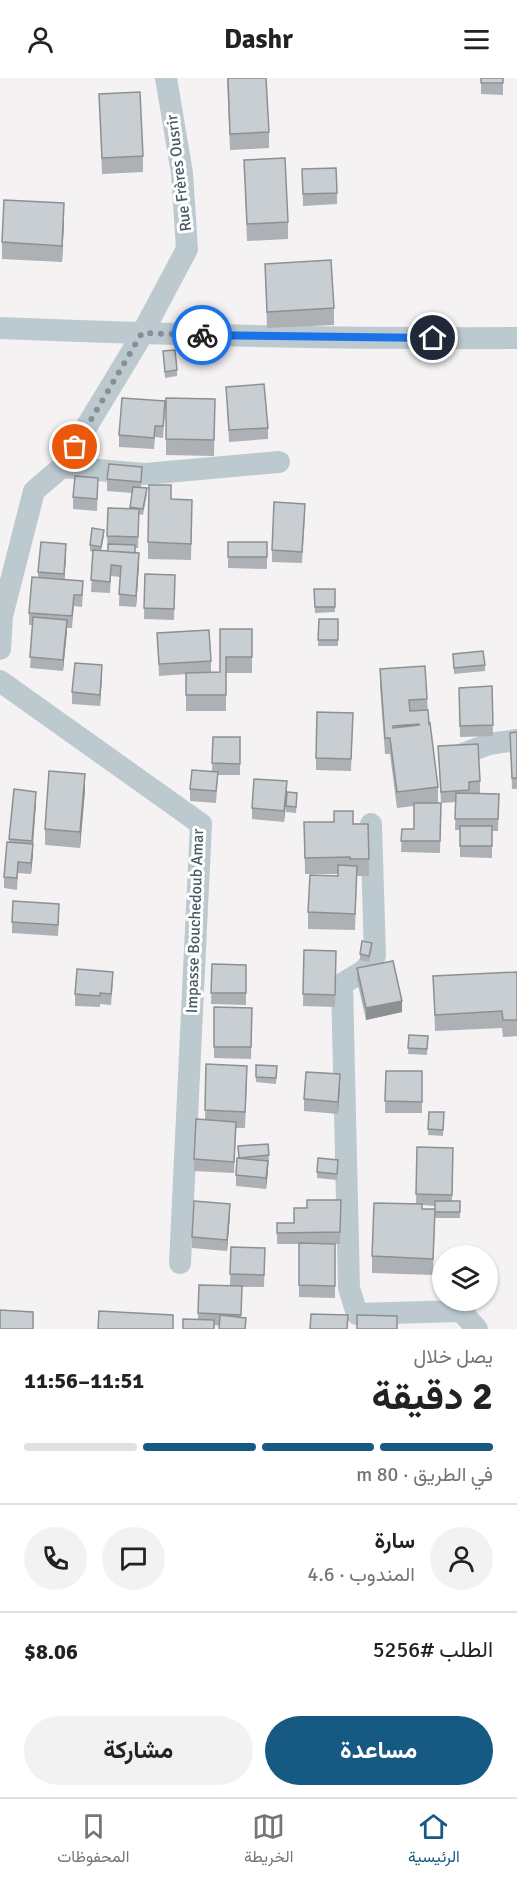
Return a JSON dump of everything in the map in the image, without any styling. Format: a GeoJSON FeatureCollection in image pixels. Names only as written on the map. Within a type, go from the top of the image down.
{"type":"FeatureCollection","features":[{"type":"Feature","properties":{"kind":"street","name":"Rue Frères Ousrir"},"geometry":{"type":"LineString","coordinates":[[0,649],[2,616],[34,491],[62,467],[142,333],[187,249],[182,173],[166,78]]}},
{"type":"Feature","properties":{"kind":"street"},"geometry":{"type":"LineString","coordinates":[[0,328],[370,338],[517,338]]}},
{"type":"Feature","properties":{"kind":"street"},"geometry":{"type":"LineString","coordinates":[[62,467],[145,474],[279,462]]}},
{"type":"Feature","properties":{"kind":"street","name":"Impasse Bouchedoub Amar"},"geometry":{"type":"LineString","coordinates":[[0,681],[201,824],[180,1263]]}},
{"type":"Feature","properties":{"kind":"street"},"geometry":{"type":"LineString","coordinates":[[457,756],[489,744],[517,740]]}},
{"type":"Feature","properties":{"kind":"street"},"geometry":{"type":"LineString","coordinates":[[371,824],[375,956],[365,970],[342,984],[349,1288],[357,1314],[460,1311],[477,1329]]}},
{"type":"Feature","properties":{"kind":"building"},"geometry":{"type":"Polygon","coordinates":[[[228,78],[266,78],[269,132],[230,134],[228,78]]]}},
{"type":"Feature","properties":{"kind":"building"},"geometry":{"type":"Polygon","coordinates":[[[481,78],[503,78],[503,83],[481,83],[481,78]]]}},
{"type":"Feature","properties":{"kind":"building"},"geometry":{"type":"Polygon","coordinates":[[[140,92],[143,156],[102,158],[99,94],[140,92]]]}},
{"type":"Feature","properties":{"kind":"building"},"geometry":{"type":"Polygon","coordinates":[[[285,158],[288,222],[247,224],[244,160],[285,158]]]}},
{"type":"Feature","properties":{"kind":"building"},"geometry":{"type":"Polygon","coordinates":[[[336,168],[337,193],[303,194],[302,169],[336,168]]]}},
{"type":"Feature","properties":{"kind":"building"},"geometry":{"type":"Polygon","coordinates":[[[4,200],[64,203],[62,246],[2,242],[4,200]]]}},
{"type":"Feature","properties":{"kind":"building"},"geometry":{"type":"Polygon","coordinates":[[[331,260],[334,308],[267,312],[265,264],[331,260]]]}},
{"type":"Feature","properties":{"kind":"building"},"geometry":{"type":"Polygon","coordinates":[[[175,350],[177,370],[165,372],[163,351],[175,350]]]}},
{"type":"Feature","properties":{"kind":"building"},"geometry":{"type":"Polygon","coordinates":[[[264,384],[268,428],[229,430],[226,387],[264,384]]]}},
{"type":"Feature","properties":{"kind":"building"},"geometry":{"type":"Polygon","coordinates":[[[122,398],[165,401],[163,426],[155,426],[154,438],[119,435],[122,398]]]}},
{"type":"Feature","properties":{"kind":"building"},"geometry":{"type":"Polygon","coordinates":[[[166,398],[215,399],[214,440],[166,439],[166,398]]]}},
{"type":"Feature","properties":{"kind":"building"},"geometry":{"type":"Polygon","coordinates":[[[109,464],[142,467],[141,482],[107,479],[109,464]]]}},
{"type":"Feature","properties":{"kind":"building"},"geometry":{"type":"Polygon","coordinates":[[[75,476],[98,478],[97,499],[73,497],[75,476]]]}},
{"type":"Feature","properties":{"kind":"building"},"geometry":{"type":"Polygon","coordinates":[[[149,485],[171,485],[171,499],[192,500],[191,544],[148,542],[149,485]]]}},
{"type":"Feature","properties":{"kind":"building"},"geometry":{"type":"Polygon","coordinates":[[[133,487],[147,488],[143,509],[130,507],[133,487]]]}},
{"type":"Feature","properties":{"kind":"building"},"geometry":{"type":"Polygon","coordinates":[[[274,502],[305,504],[302,552],[272,550],[274,502]]]}},
{"type":"Feature","properties":{"kind":"building"},"geometry":{"type":"Polygon","coordinates":[[[108,508],[139,509],[138,537],[107,536],[108,508]]]}},
{"type":"Feature","properties":{"kind":"building"},"geometry":{"type":"Polygon","coordinates":[[[92,528],[104,530],[101,547],[90,545],[92,528]]]}},
{"type":"Feature","properties":{"kind":"building"},"geometry":{"type":"Polygon","coordinates":[[[41,542],[66,544],[64,574],[38,572],[41,542]]]}},
{"type":"Feature","properties":{"kind":"building"},"geometry":{"type":"Polygon","coordinates":[[[228,542],[267,542],[267,557],[228,557],[228,542]]]}},
{"type":"Feature","properties":{"kind":"building"},"geometry":{"type":"Polygon","coordinates":[[[108,544],[135,545],[135,553],[108,551],[108,544]]]}},
{"type":"Feature","properties":{"kind":"building"},"geometry":{"type":"Polygon","coordinates":[[[93,550],[139,553],[136,596],[119,594],[121,566],[111,565],[110,582],[91,580],[93,550]]]}},
{"type":"Feature","properties":{"kind":"building"},"geometry":{"type":"Polygon","coordinates":[[[145,574],[175,575],[174,609],[144,608],[145,574]]]}},
{"type":"Feature","properties":{"kind":"building"},"geometry":{"type":"Polygon","coordinates":[[[32,577],[83,581],[82,595],[74,595],[72,616],[29,613],[32,577]]]}},
{"type":"Feature","properties":{"kind":"building"},"geometry":{"type":"Polygon","coordinates":[[[314,589],[335,589],[335,607],[315,607],[314,589]]]}},
{"type":"Feature","properties":{"kind":"building"},"geometry":{"type":"Polygon","coordinates":[[[33,617],[67,620],[63,660],[30,657],[33,617]]]}},
{"type":"Feature","properties":{"kind":"building"},"geometry":{"type":"Polygon","coordinates":[[[319,619],[338,619],[338,640],[318,640],[319,619]]]}},
{"type":"Feature","properties":{"kind":"building"},"geometry":{"type":"Polygon","coordinates":[[[220,629],[252,629],[252,657],[226,657],[226,695],[186,695],[186,673],[220,672],[220,629]]]}},
{"type":"Feature","properties":{"kind":"building"},"geometry":{"type":"Polygon","coordinates":[[[209,630],[211,661],[159,664],[157,633],[209,630]]]}},
{"type":"Feature","properties":{"kind":"building"},"geometry":{"type":"Polygon","coordinates":[[[483,651],[485,665],[454,668],[453,654],[483,651]]]}},
{"type":"Feature","properties":{"kind":"building"},"geometry":{"type":"Polygon","coordinates":[[[75,663],[102,665],[100,695],[72,692],[75,663]]]}},
{"type":"Feature","properties":{"kind":"building"},"geometry":{"type":"Polygon","coordinates":[[[425,666],[427,699],[409,700],[410,711],[428,710],[438,787],[397,792],[390,738],[385,738],[380,669],[425,666]],[[419,725],[393,726],[393,728],[419,725]]]}},
{"type":"Feature","properties":{"kind":"building"},"geometry":{"type":"Polygon","coordinates":[[[492,686],[493,725],[460,726],[459,688],[492,686]]]}},
{"type":"Feature","properties":{"kind":"building"},"geometry":{"type":"Polygon","coordinates":[[[317,712],[353,713],[351,759],[316,758],[317,712]]]}},
{"type":"Feature","properties":{"kind":"building"},"geometry":{"type":"Polygon","coordinates":[[[517,732],[517,778],[512,778],[510,733],[517,732]]]}},
{"type":"Feature","properties":{"kind":"building"},"geometry":{"type":"Polygon","coordinates":[[[213,737],[240,737],[240,764],[212,763],[213,737]]]}},
{"type":"Feature","properties":{"kind":"building"},"geometry":{"type":"Polygon","coordinates":[[[478,744],[480,781],[469,782],[469,790],[441,792],[438,746],[478,744]]]}},
{"type":"Feature","properties":{"kind":"building"},"geometry":{"type":"Polygon","coordinates":[[[192,770],[218,772],[216,791],[190,789],[192,770]]]}},
{"type":"Feature","properties":{"kind":"building"},"geometry":{"type":"Polygon","coordinates":[[[49,771],[85,774],[80,832],[45,829],[49,771]]]}},
{"type":"Feature","properties":{"kind":"building"},"geometry":{"type":"Polygon","coordinates":[[[254,779],[287,781],[284,811],[252,808],[254,779]]]}},
{"type":"Feature","properties":{"kind":"building"},"geometry":{"type":"Polygon","coordinates":[[[14,789],[36,792],[32,841],[9,839],[14,789]]]}},
{"type":"Feature","properties":{"kind":"building"},"geometry":{"type":"Polygon","coordinates":[[[287,792],[297,793],[296,807],[286,806],[287,792]]]}},
{"type":"Feature","properties":{"kind":"building"},"geometry":{"type":"Polygon","coordinates":[[[456,793],[499,794],[498,819],[455,819],[456,793]]]}},
{"type":"Feature","properties":{"kind":"building"},"geometry":{"type":"Polygon","coordinates":[[[414,803],[441,803],[440,841],[401,841],[402,829],[414,829],[414,803]]]}},
{"type":"Feature","properties":{"kind":"building"},"geometry":{"type":"Polygon","coordinates":[[[334,811],[353,811],[353,824],[368,824],[369,859],[305,858],[304,822],[334,822],[334,811]]]}},
{"type":"Feature","properties":{"kind":"building"},"geometry":{"type":"Polygon","coordinates":[[[460,826],[492,826],[492,846],[460,846],[460,826]]]}},
{"type":"Feature","properties":{"kind":"building"},"geometry":{"type":"Polygon","coordinates":[[[7,842],[33,844],[31,863],[18,862],[17,878],[4,877],[7,842]]]}},
{"type":"Feature","properties":{"kind":"building"},"geometry":{"type":"Polygon","coordinates":[[[338,865],[357,866],[355,914],[308,912],[310,875],[338,876],[338,865]]]}},
{"type":"Feature","properties":{"kind":"building"},"geometry":{"type":"Polygon","coordinates":[[[13,901],[59,904],[58,925],[12,922],[13,901]]]}},
{"type":"Feature","properties":{"kind":"building"},"geometry":{"type":"Polygon","coordinates":[[[362,941],[372,943],[369,956],[360,954],[362,941]]]}},
{"type":"Feature","properties":{"kind":"building"},"geometry":{"type":"Polygon","coordinates":[[[304,950],[336,951],[335,995],[303,994],[304,950]]]}},
{"type":"Feature","properties":{"kind":"building"},"geometry":{"type":"Polygon","coordinates":[[[393,961],[402,1001],[366,1008],[357,968],[393,961]]]}},
{"type":"Feature","properties":{"kind":"building"},"geometry":{"type":"Polygon","coordinates":[[[212,964],[246,965],[246,993],[211,993],[212,964]]]}},
{"type":"Feature","properties":{"kind":"building"},"geometry":{"type":"Polygon","coordinates":[[[77,969],[113,972],[111,994],[100,993],[100,996],[75,994],[77,969]]]}},
{"type":"Feature","properties":{"kind":"building"},"geometry":{"type":"Polygon","coordinates":[[[517,972],[517,1020],[503,1020],[502,1011],[435,1015],[433,976],[517,972]]]}},
{"type":"Feature","properties":{"kind":"building"},"geometry":{"type":"Polygon","coordinates":[[[214,1007],[252,1008],[251,1047],[214,1047],[214,1007]]]}},
{"type":"Feature","properties":{"kind":"building"},"geometry":{"type":"Polygon","coordinates":[[[409,1035],[428,1036],[427,1049],[408,1048],[409,1035]]]}},
{"type":"Feature","properties":{"kind":"building"},"geometry":{"type":"Polygon","coordinates":[[[206,1064],[247,1066],[245,1112],[205,1110],[206,1064]]]}},
{"type":"Feature","properties":{"kind":"building"},"geometry":{"type":"Polygon","coordinates":[[[256,1065],[277,1066],[276,1078],[256,1077],[256,1065]]]}},
{"type":"Feature","properties":{"kind":"building"},"geometry":{"type":"Polygon","coordinates":[[[386,1071],[422,1071],[422,1102],[385,1101],[386,1071]]]}},
{"type":"Feature","properties":{"kind":"building"},"geometry":{"type":"Polygon","coordinates":[[[306,1072],[340,1074],[338,1102],[304,1099],[306,1072]]]}},
{"type":"Feature","properties":{"kind":"building"},"geometry":{"type":"Polygon","coordinates":[[[429,1112],[444,1112],[443,1130],[428,1129],[429,1112]]]}},
{"type":"Feature","properties":{"kind":"building"},"geometry":{"type":"Polygon","coordinates":[[[196,1119],[236,1122],[234,1162],[194,1159],[196,1119]]]}},
{"type":"Feature","properties":{"kind":"building"},"geometry":{"type":"Polygon","coordinates":[[[268,1144],[269,1155],[239,1158],[238,1146],[268,1144]]]}},
{"type":"Feature","properties":{"kind":"building"},"geometry":{"type":"Polygon","coordinates":[[[417,1147],[453,1148],[452,1195],[416,1194],[417,1147]]]}},
{"type":"Feature","properties":{"kind":"building"},"geometry":{"type":"Polygon","coordinates":[[[237,1158],[268,1161],[266,1178],[236,1175],[237,1158]]]}},
{"type":"Feature","properties":{"kind":"building"},"geometry":{"type":"Polygon","coordinates":[[[318,1158],[338,1160],[337,1174],[317,1172],[318,1158]]]}},
{"type":"Feature","properties":{"kind":"building"},"geometry":{"type":"Polygon","coordinates":[[[307,1200],[341,1200],[340,1232],[277,1233],[277,1223],[294,1223],[294,1208],[307,1208],[307,1200]]]}},
{"type":"Feature","properties":{"kind":"building"},"geometry":{"type":"Polygon","coordinates":[[[194,1201],[230,1204],[227,1240],[192,1237],[194,1201]]]}},
{"type":"Feature","properties":{"kind":"building"},"geometry":{"type":"Polygon","coordinates":[[[435,1201],[460,1201],[460,1212],[435,1212],[435,1201]]]}},
{"type":"Feature","properties":{"kind":"building"},"geometry":{"type":"Polygon","coordinates":[[[374,1203],[422,1204],[422,1209],[435,1209],[432,1259],[372,1256],[374,1203]]]}},
{"type":"Feature","properties":{"kind":"building"},"geometry":{"type":"Polygon","coordinates":[[[299,1243],[335,1244],[335,1286],[299,1285],[299,1243]]]}},
{"type":"Feature","properties":{"kind":"building"},"geometry":{"type":"Polygon","coordinates":[[[231,1247],[265,1248],[264,1275],[230,1274],[231,1247]]]}},
{"type":"Feature","properties":{"kind":"building"},"geometry":{"type":"Polygon","coordinates":[[[199,1285],[242,1286],[241,1315],[198,1313],[199,1285]]]}},
{"type":"Feature","properties":{"kind":"building"},"geometry":{"type":"Polygon","coordinates":[[[0,1310],[33,1312],[33,1329],[0,1329],[0,1310]]]}},
{"type":"Feature","properties":{"kind":"building"},"geometry":{"type":"Polygon","coordinates":[[[99,1311],[173,1315],[173,1329],[98,1329],[99,1311]]]}},
{"type":"Feature","properties":{"kind":"building"},"geometry":{"type":"Polygon","coordinates":[[[311,1314],[348,1315],[347,1329],[310,1329],[311,1314]]]}},
{"type":"Feature","properties":{"kind":"building"},"geometry":{"type":"Polygon","coordinates":[[[220,1315],[246,1318],[245,1329],[219,1329],[220,1315]]]}},
{"type":"Feature","properties":{"kind":"building"},"geometry":{"type":"Polygon","coordinates":[[[357,1315],[397,1316],[397,1329],[357,1329],[357,1315]]]}},
{"type":"Feature","properties":{"kind":"building"},"geometry":{"type":"Polygon","coordinates":[[[183,1319],[214,1320],[214,1329],[183,1329],[183,1319]]]}},
{"type":"Feature","properties":{"kind":"way so far"},"geometry":{"type":"LineString","coordinates":[[75,447],[142,333],[202,335]]}},
{"type":"Feature","properties":{"kind":"route"},"geometry":{"type":"LineString","coordinates":[[202,335],[433,338]]}}]}
